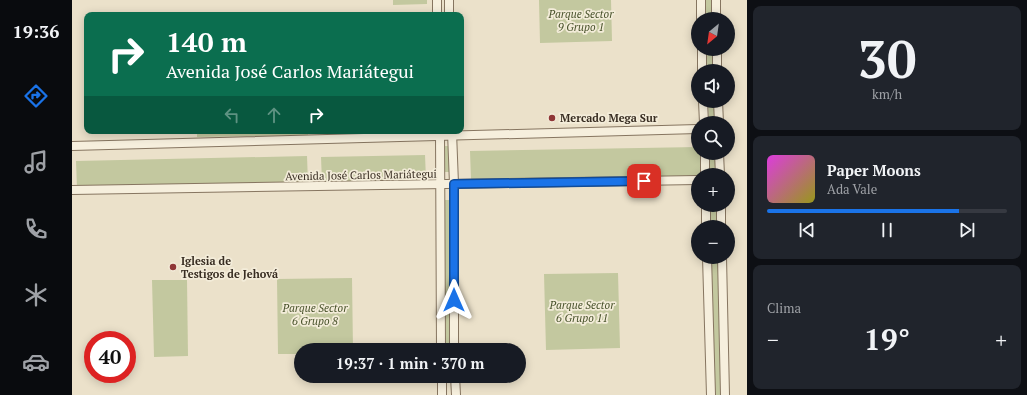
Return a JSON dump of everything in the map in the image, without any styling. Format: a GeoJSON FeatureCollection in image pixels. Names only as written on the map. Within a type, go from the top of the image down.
{"type":"FeatureCollection","features":[{"type":"Feature","properties":{"kind":"street"},"geometry":{"type":"LineString","coordinates":[[437,0],[437,12]]}},
{"type":"Feature","properties":{"kind":"street"},"geometry":{"type":"LineString","coordinates":[[449,0],[449,12]]}},
{"type":"Feature","properties":{"kind":"street"},"geometry":{"type":"LineString","coordinates":[[701,0],[701,12]]}},
{"type":"Feature","properties":{"kind":"street"},"geometry":{"type":"LineString","coordinates":[[716,0],[716,12]]}},
{"type":"Feature","properties":{"kind":"street"},"geometry":{"type":"LineString","coordinates":[[464,133],[691,129]]}},
{"type":"Feature","properties":{"kind":"street"},"geometry":{"type":"LineString","coordinates":[[72,146],[440,134],[441,343]]}},
{"type":"Feature","properties":{"kind":"street"},"geometry":{"type":"LineString","coordinates":[[452,134],[454,184],[454,343]]}},
{"type":"Feature","properties":{"kind":"street","name":"Avenida José Carlos Mariátegui"},"geometry":{"type":"LineString","coordinates":[[72,190],[691,180]]}},
{"type":"Feature","properties":{"kind":"street"},"geometry":{"type":"LineString","coordinates":[[707,264],[711,395]]}},
{"type":"Feature","properties":{"kind":"street"},"geometry":{"type":"LineString","coordinates":[[722,264],[725,395]]}},
{"type":"Feature","properties":{"kind":"street"},"geometry":{"type":"LineString","coordinates":[[442,383],[442,395]]}},
{"type":"Feature","properties":{"kind":"street"},"geometry":{"type":"LineString","coordinates":[[455,383],[456,395]]}},
{"type":"Feature","properties":{"kind":"green space"},"geometry":{"type":"Polygon","coordinates":[[[393,0],[427,0],[427,4],[393,5],[393,0]]]}},
{"type":"Feature","properties":{"kind":"green space","name":"Parque Sector 9 Grupo 1"},"geometry":{"type":"Polygon","coordinates":[[[539,0],[611,0],[612,41],[540,43],[539,0]]]}},
{"type":"Feature","properties":{"kind":"green space"},"geometry":{"type":"Polygon","coordinates":[[[705,0],[711,0],[712,12],[706,12],[705,0]]]}},
{"type":"Feature","properties":{"kind":"green space"},"geometry":{"type":"Polygon","coordinates":[[[707,56],[713,56],[713,64],[707,64],[707,56]]]}},
{"type":"Feature","properties":{"kind":"green space"},"geometry":{"type":"Polygon","coordinates":[[[708,108],[714,108],[715,116],[709,116],[708,108]]]}},
{"type":"Feature","properties":{"kind":"green space"},"geometry":{"type":"Polygon","coordinates":[[[197,134],[308,134],[308,135],[197,137],[197,134]]]}},
{"type":"Feature","properties":{"kind":"green space"},"geometry":{"type":"Polygon","coordinates":[[[442,146],[451,146],[451,172],[443,172],[442,146]]]}},
{"type":"Feature","properties":{"kind":"green space"},"geometry":{"type":"Polygon","coordinates":[[[691,147],[691,160],[700,160],[701,168],[691,168],[691,176],[471,180],[470,151],[691,147]]]}},
{"type":"Feature","properties":{"kind":"green space"},"geometry":{"type":"Polygon","coordinates":[[[425,155],[426,179],[322,182],[321,157],[425,155]]]}},
{"type":"Feature","properties":{"kind":"green space"},"geometry":{"type":"Polygon","coordinates":[[[307,156],[308,183],[77,188],[76,161],[307,156]]]}},
{"type":"Feature","properties":{"kind":"green space"},"geometry":{"type":"Polygon","coordinates":[[[710,160],[716,160],[716,168],[710,168],[710,160]]]}},
{"type":"Feature","properties":{"kind":"green space"},"geometry":{"type":"Polygon","coordinates":[[[443,200],[451,200],[452,343],[446,343],[443,200]]]}},
{"type":"Feature","properties":{"kind":"green space"},"geometry":{"type":"Polygon","coordinates":[[[710,212],[717,212],[717,220],[711,220],[710,212]]]}},
{"type":"Feature","properties":{"kind":"green space"},"geometry":{"type":"Polygon","coordinates":[[[711,264],[718,264],[721,395],[714,395],[711,264]]]}},
{"type":"Feature","properties":{"kind":"green space","name":"Parque Sector 6 Grupo 11"},"geometry":{"type":"Polygon","coordinates":[[[618,273],[620,348],[546,350],[544,274],[618,273]]]}},
{"type":"Feature","properties":{"kind":"green space","name":"Parque Sector 6 Grupo 8"},"geometry":{"type":"Polygon","coordinates":[[[352,278],[353,343],[294,343],[294,354],[278,354],[277,279],[352,278]]]}},
{"type":"Feature","properties":{"kind":"green space"},"geometry":{"type":"Polygon","coordinates":[[[152,280],[187,280],[188,356],[154,357],[152,280]]]}},
{"type":"Feature","properties":{"kind":"place","name":"Mercado Mega Sur"},"geometry":{"type":"Point","coordinates":[552,118]}},
{"type":"Feature","properties":{"kind":"place","name":"Iglesia de Testigos de Jehová"},"geometry":{"type":"Point","coordinates":[173,267]}},
{"type":"Feature","properties":{"kind":"route"},"geometry":{"type":"LineString","coordinates":[[454,300],[454,184],[644,181]]}}]}
